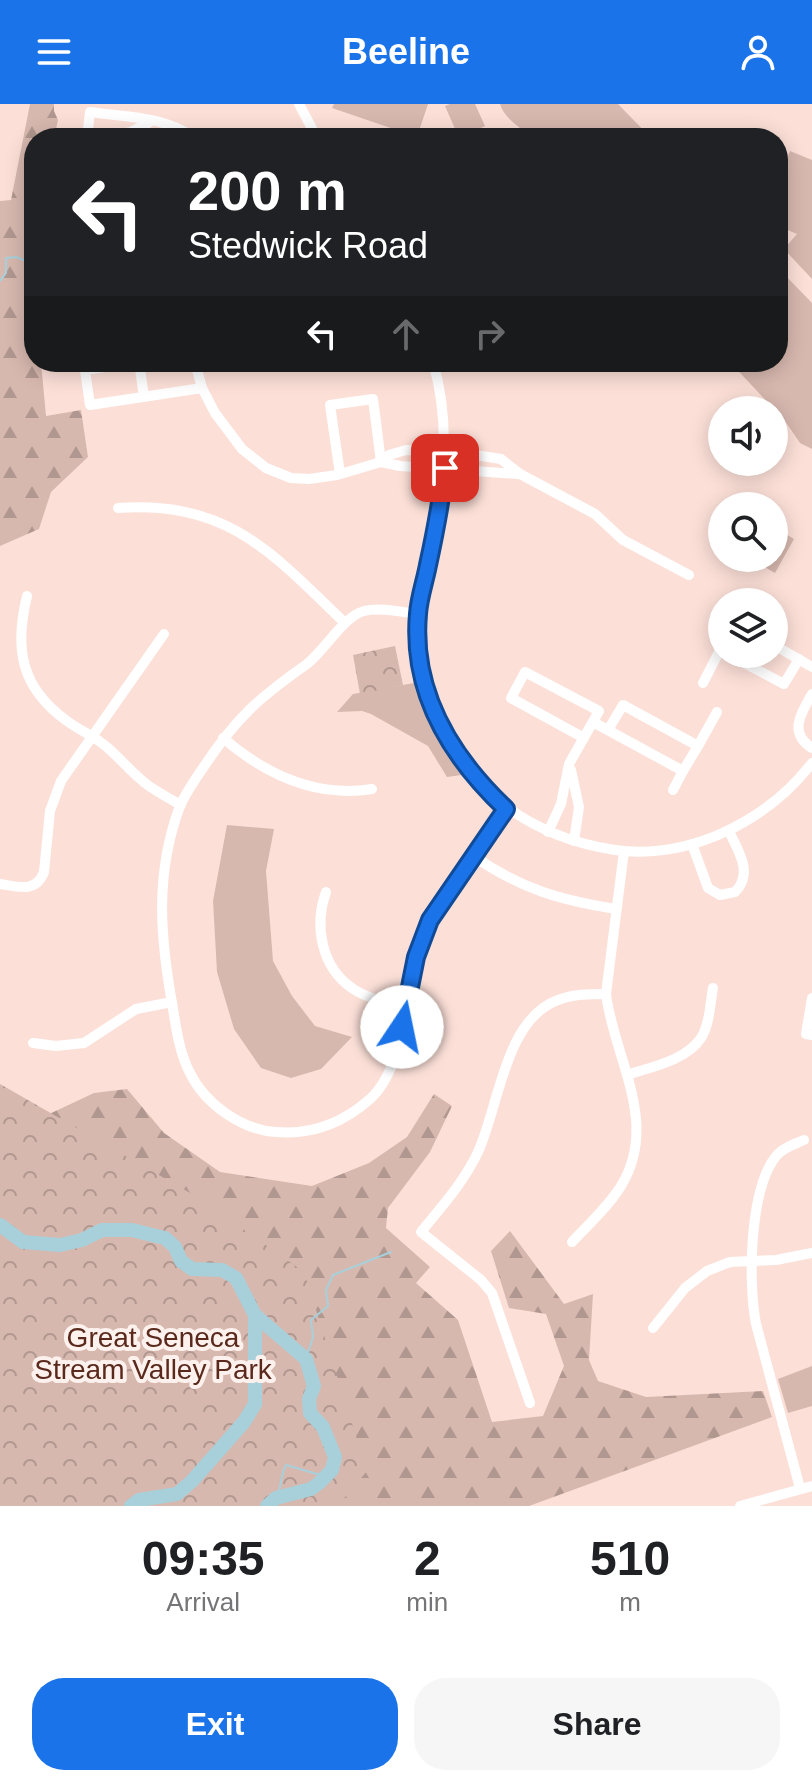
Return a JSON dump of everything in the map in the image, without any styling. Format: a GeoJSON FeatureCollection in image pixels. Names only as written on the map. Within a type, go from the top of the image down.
{"type":"FeatureCollection","features":[{"type":"Feature","properties":{"kind":"street"},"geometry":{"type":"LineString","coordinates":[[299,104],[312,128]]}},
{"type":"Feature","properties":{"kind":"street"},"geometry":{"type":"LineString","coordinates":[[88,128],[90,112],[177,128]]}},
{"type":"Feature","properties":{"kind":"street"},"geometry":{"type":"LineString","coordinates":[[139,128],[152,121]]}},
{"type":"Feature","properties":{"kind":"street"},"geometry":{"type":"LineString","coordinates":[[85,372],[90,405],[202,388]]}},
{"type":"Feature","properties":{"kind":"street"},"geometry":{"type":"LineString","coordinates":[[140,372],[144,397]]}},
{"type":"Feature","properties":{"kind":"street"},"geometry":{"type":"LineString","coordinates":[[198,372],[215,413],[254,461],[266,468],[291,478],[309,479],[381,462],[389,455],[406,450],[501,459],[520,474],[595,514],[623,540],[689,575]]}},
{"type":"Feature","properties":{"kind":"street"},"geometry":{"type":"LineString","coordinates":[[435,372],[445,422],[446,452],[440,507],[418,614],[419,652],[434,712],[469,772],[506,809],[548,832],[574,841],[624,851],[666,849],[729,831],[775,802],[812,763]]}},
{"type":"Feature","properties":{"kind":"street"},"geometry":{"type":"LineString","coordinates":[[340,474],[330,405],[373,399],[381,462]]}},
{"type":"Feature","properties":{"kind":"street"},"geometry":{"type":"LineString","coordinates":[[381,462],[520,474]]}},
{"type":"Feature","properties":{"kind":"street"},"geometry":{"type":"LineString","coordinates":[[118,508],[148,506],[180,510],[207,517],[254,539],[345,623]]}},
{"type":"Feature","properties":{"kind":"street"},"geometry":{"type":"LineString","coordinates":[[27,596],[20,642],[26,673],[43,700],[150,786],[181,805]]}},
{"type":"Feature","properties":{"kind":"street"},"geometry":{"type":"LineString","coordinates":[[418,614],[363,611],[345,623],[324,650],[244,712],[223,738],[181,805],[169,851],[161,908],[163,953],[177,1035],[189,1073],[198,1086],[231,1117],[265,1131],[286,1133],[330,1126],[372,1097],[388,1077],[399,1046],[416,957],[430,920],[506,809]]}},
{"type":"Feature","properties":{"kind":"street"},"geometry":{"type":"LineString","coordinates":[[0,884],[24,888],[41,880],[50,811],[61,781],[164,634]]}},
{"type":"Feature","properties":{"kind":"street"},"geometry":{"type":"LineString","coordinates":[[788,653],[812,667]]}},
{"type":"Feature","properties":{"kind":"street"},"geometry":{"type":"LineString","coordinates":[[754,668],[784,684],[799,659]]}},
{"type":"Feature","properties":{"kind":"street"},"geometry":{"type":"LineString","coordinates":[[703,683],[712,668]]}},
{"type":"Feature","properties":{"kind":"street"},"geometry":{"type":"LineString","coordinates":[[548,832],[561,804],[569,764],[584,738],[599,711],[525,672],[511,698],[584,738]]}},
{"type":"Feature","properties":{"kind":"street"},"geometry":{"type":"LineString","coordinates":[[812,694],[802,711],[797,731],[800,739],[812,748]]}},
{"type":"Feature","properties":{"kind":"street"},"geometry":{"type":"LineString","coordinates":[[608,730],[623,705],[698,746]]}},
{"type":"Feature","properties":{"kind":"street"},"geometry":{"type":"LineString","coordinates":[[673,790],[717,712]]}},
{"type":"Feature","properties":{"kind":"street"},"geometry":{"type":"LineString","coordinates":[[593,722],[683,771]]}},
{"type":"Feature","properties":{"kind":"street"},"geometry":{"type":"LineString","coordinates":[[223,738],[257,764],[297,783],[330,790],[372,789]]}},
{"type":"Feature","properties":{"kind":"street"},"geometry":{"type":"LineString","coordinates":[[569,764],[579,807],[574,841]]}},
{"type":"Feature","properties":{"kind":"street"},"geometry":{"type":"LineString","coordinates":[[692,844],[708,888],[720,895],[735,892],[745,878],[745,869],[729,831]]}},
{"type":"Feature","properties":{"kind":"street"},"geometry":{"type":"LineString","coordinates":[[572,1242],[607,1205],[631,1169],[637,1149],[635,1101],[606,994],[624,851]]}},
{"type":"Feature","properties":{"kind":"street"},"geometry":{"type":"LineString","coordinates":[[473,856],[518,883],[547,895],[616,909]]}},
{"type":"Feature","properties":{"kind":"street"},"geometry":{"type":"LineString","coordinates":[[326,892],[319,912],[320,931],[322,945],[333,968],[352,989],[405,1007]]}},
{"type":"Feature","properties":{"kind":"street"},"geometry":{"type":"LineString","coordinates":[[627,1075],[674,1059],[702,1037],[713,988]]}},
{"type":"Feature","properties":{"kind":"street"},"geometry":{"type":"LineString","coordinates":[[530,1403],[492,1293],[481,1280],[421,1232],[458,1187],[478,1151],[526,1022],[556,1000],[575,995],[606,994]]}},
{"type":"Feature","properties":{"kind":"street"},"geometry":{"type":"LineString","coordinates":[[812,998],[806,1034],[812,1035]]}},
{"type":"Feature","properties":{"kind":"street"},"geometry":{"type":"LineString","coordinates":[[33,1043],[56,1046],[84,1043],[136,1009],[172,1002]]}},
{"type":"Feature","properties":{"kind":"street"},"geometry":{"type":"LineString","coordinates":[[800,1488],[756,1324],[752,1260],[755,1216],[766,1172],[785,1148],[804,1140]]}},
{"type":"Feature","properties":{"kind":"street"},"geometry":{"type":"LineString","coordinates":[[653,1328],[685,1288],[707,1271],[730,1262],[776,1260],[812,1253]]}},
{"type":"Feature","properties":{"kind":"street"},"geometry":{"type":"LineString","coordinates":[[740,1506],[812,1486]]}},
{"type":"Feature","properties":{"kind":"green space"},"geometry":{"type":"Polygon","coordinates":[[[30,104],[54,104],[58,120],[56,128],[25,128],[30,104]]]}},
{"type":"Feature","properties":{"kind":"green space"},"geometry":{"type":"Polygon","coordinates":[[[334,104],[428,104],[420,128],[391,128],[332,108],[334,104]]]}},
{"type":"Feature","properties":{"kind":"green space"},"geometry":{"type":"Polygon","coordinates":[[[475,104],[485,126],[455,128],[445,106],[475,104]]]}},
{"type":"Feature","properties":{"kind":"green space"},"geometry":{"type":"Polygon","coordinates":[[[500,104],[618,104],[641,128],[520,128],[500,104]]]}},
{"type":"Feature","properties":{"kind":"green space"},"geometry":{"type":"Polygon","coordinates":[[[24,134],[24,372],[42,372],[46,416],[81,410],[88,457],[51,492],[39,529],[0,546],[0,201],[11,200],[24,134]]]}},
{"type":"Feature","properties":{"kind":"green space"},"geometry":{"type":"Polygon","coordinates":[[[790,151],[812,160],[812,279],[788,253],[788,244],[797,234],[788,230],[790,151]]]}},
{"type":"Feature","properties":{"kind":"green space"},"geometry":{"type":"Polygon","coordinates":[[[788,278],[812,303],[812,449],[800,443],[788,425],[788,396],[762,396],[739,372],[788,372],[788,278]]]}},
{"type":"Feature","properties":{"kind":"green space"},"geometry":{"type":"Polygon","coordinates":[[[788,535],[794,539],[788,550],[788,535]]]}},
{"type":"Feature","properties":{"kind":"green space"},"geometry":{"type":"Polygon","coordinates":[[[395,646],[403,685],[360,694],[353,655],[395,646]]]}},
{"type":"Feature","properties":{"kind":"green space"},"geometry":{"type":"Polygon","coordinates":[[[425,681],[469,774],[447,777],[428,746],[371,714],[362,711],[337,712],[353,694],[425,681]]]}},
{"type":"Feature","properties":{"kind":"green space"},"geometry":{"type":"Polygon","coordinates":[[[227,825],[274,829],[266,871],[273,961],[292,996],[315,1026],[352,1037],[321,1069],[291,1078],[261,1068],[234,1029],[217,972],[213,901],[227,825]]]}},
{"type":"Feature","properties":{"kind":"green space","name":"Great Seneca Stream Valley Park"},"geometry":{"type":"Polygon","coordinates":[[[0,1084],[199,1198],[304,1272],[367,1471],[338,1506],[0,1506],[0,1084]]]}},
{"type":"Feature","properties":{"kind":"green space"},"geometry":{"type":"Polygon","coordinates":[[[127,1089],[164,1133],[220,1172],[312,1186],[369,1163],[407,1137],[434,1094],[452,1106],[430,1152],[388,1208],[386,1228],[430,1267],[416,1283],[458,1320],[492,1422],[543,1416],[564,1366],[546,1314],[509,1308],[491,1251],[510,1231],[564,1304],[593,1294],[589,1360],[598,1381],[646,1397],[763,1391],[772,1417],[529,1506],[0,1506],[0,1104],[45,1116],[94,1093],[127,1089]]]}},
{"type":"Feature","properties":{"kind":"green space"},"geometry":{"type":"Polygon","coordinates":[[[812,1366],[812,1406],[788,1413],[778,1379],[812,1366]]]}},
{"type":"Feature","properties":{"kind":"waterway"},"geometry":{"type":"LineString","coordinates":[[0,281],[6,273],[6,258],[24,260]]}},
{"type":"Feature","properties":{"kind":"waterway"},"geometry":{"type":"LineString","coordinates":[[0,1225],[23,1242],[60,1245],[82,1240],[102,1230],[132,1230],[165,1238],[175,1247],[181,1261],[192,1269],[222,1270],[236,1278],[255,1315],[306,1359],[314,1386],[309,1399],[310,1413],[323,1427],[335,1457],[332,1470],[311,1489],[276,1498],[267,1506]]}},
{"type":"Feature","properties":{"kind":"waterway"},"geometry":{"type":"LineString","coordinates":[[306,1359],[313,1337],[311,1320],[328,1306],[326,1290],[333,1275],[391,1252]]}},
{"type":"Feature","properties":{"kind":"waterway"},"geometry":{"type":"LineString","coordinates":[[131,1506],[139,1500],[177,1494],[244,1422],[255,1404],[255,1315]]}},
{"type":"Feature","properties":{"kind":"waterway"},"geometry":{"type":"LineString","coordinates":[[276,1498],[286,1465],[324,1476]]}},
{"type":"Feature","properties":{"kind":"route"},"geometry":{"type":"LineString","coordinates":[[402,1027],[416,957],[430,920],[506,809],[469,772],[453,749],[428,697],[419,652],[418,614],[445,468]]}}]}
